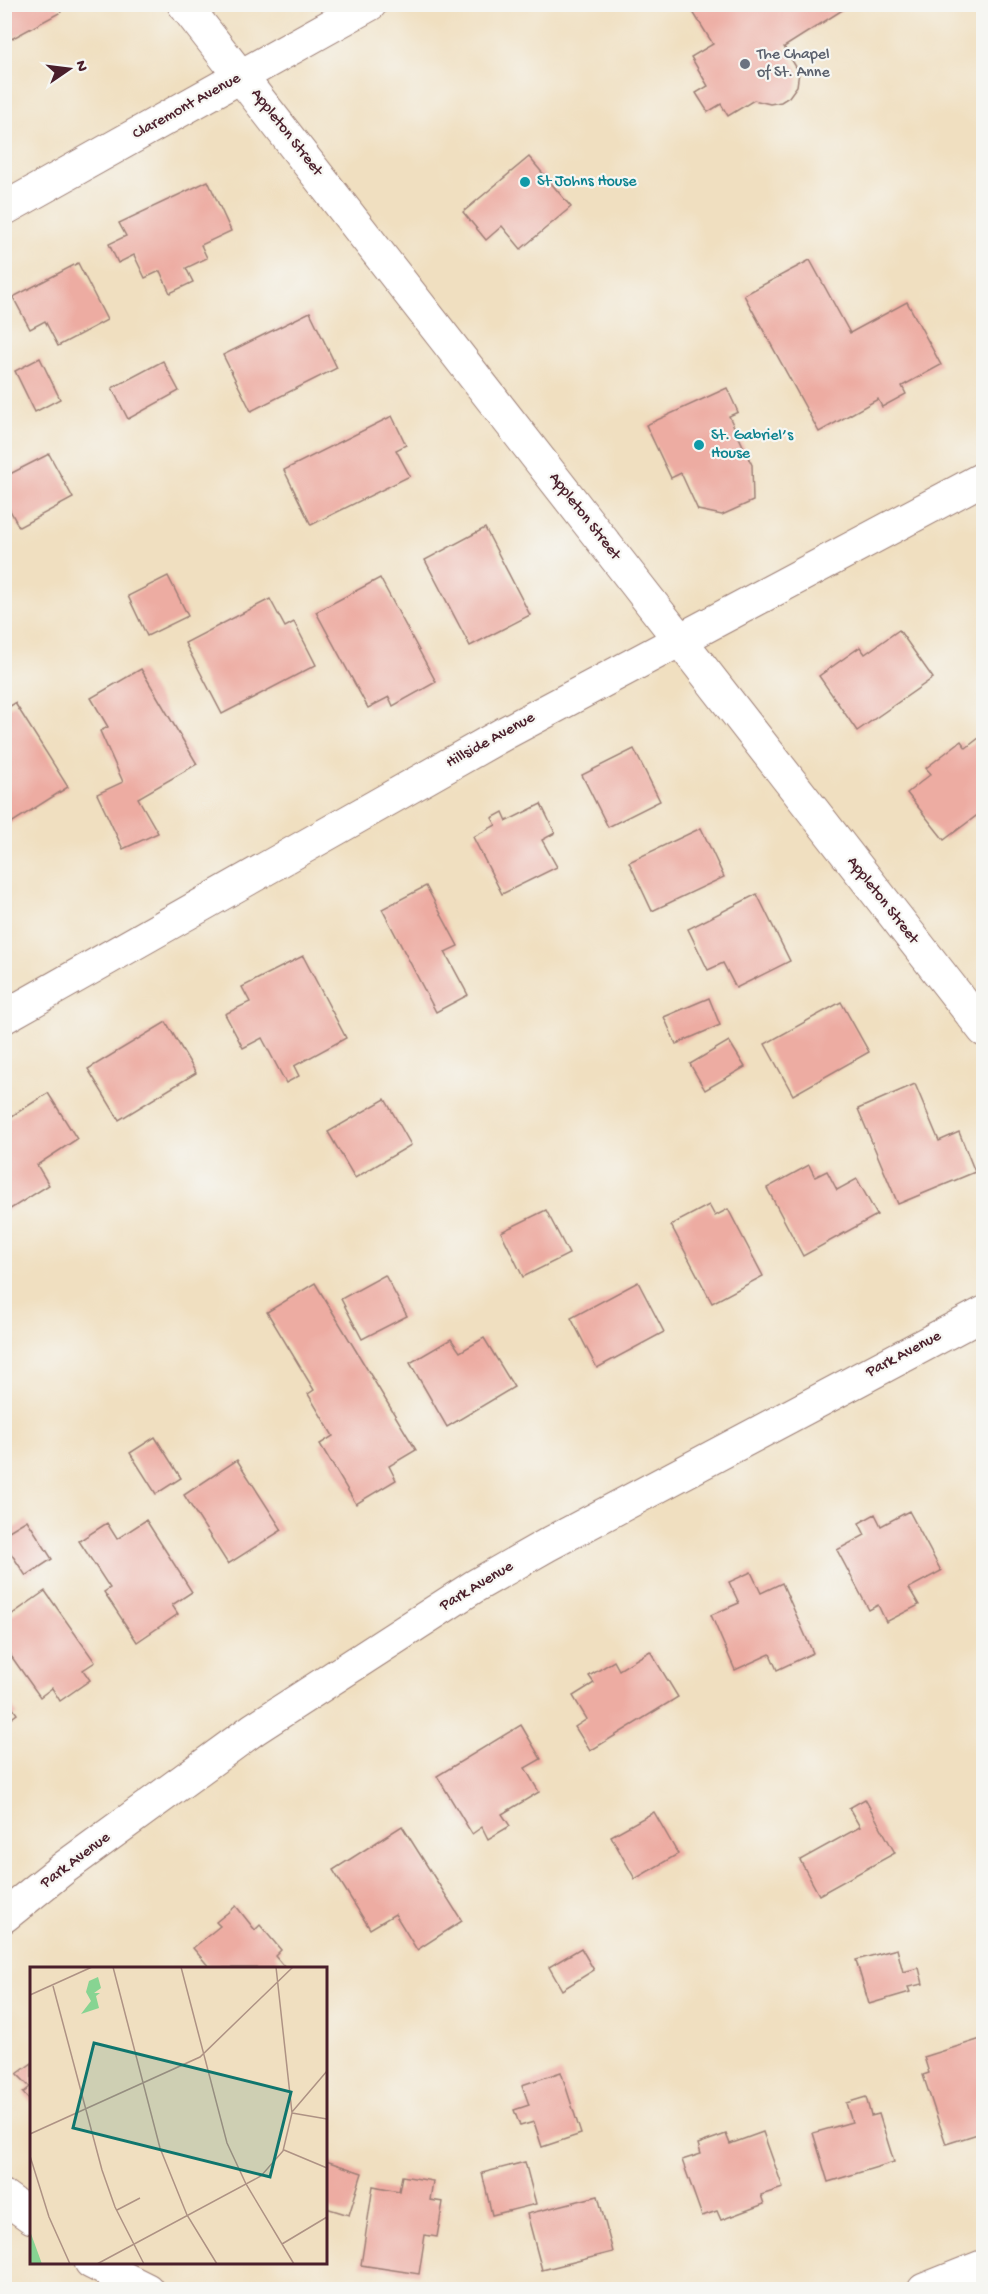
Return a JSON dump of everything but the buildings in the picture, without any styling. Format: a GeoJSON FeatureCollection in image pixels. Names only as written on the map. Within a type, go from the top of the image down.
{"type":"FeatureCollection","features":[{"type":"Feature","properties":{"kind":"street","name":"Appleton Street"},"geometry":{"type":"LineString","coordinates":[[184,4],[680,638],[809,810],[984,1030]]}},
{"type":"Feature","properties":{"kind":"street","name":"Claremont Avenue"},"geometry":{"type":"LineString","coordinates":[[4,209],[370,4]]}},
{"type":"Feature","properties":{"kind":"street","name":"Hillside Avenue"},"geometry":{"type":"LineString","coordinates":[[4,1017],[443,768],[680,638],[984,478]]}},
{"type":"Feature","properties":{"kind":"street","name":"Park Avenue"},"geometry":{"type":"LineString","coordinates":[[4,1916],[65,1867],[254,1729],[475,1586],[984,1313]]}},
{"type":"Feature","properties":{"kind":"street"},"geometry":{"type":"LineString","coordinates":[[4,2197],[30,2216]]}},
{"type":"Feature","properties":{"kind":"street"},"geometry":{"type":"LineString","coordinates":[[96,2264],[147,2289]]}},
{"type":"Feature","properties":{"kind":"street"},"geometry":{"type":"LineString","coordinates":[[924,2289],[984,2266]]}},
{"type":"Feature","properties":{"kind":"place","name":"The Chapel of St. Anne"},"geometry":{"type":"Point","coordinates":[745,64]}},
{"type":"Feature","properties":{"kind":"place","name":"St Johns House"},"geometry":{"type":"Point","coordinates":[525,182]}},
{"type":"Feature","properties":{"kind":"place","name":"St. Gabriel’s House"},"geometry":{"type":"Point","coordinates":[699,445]}}]}
